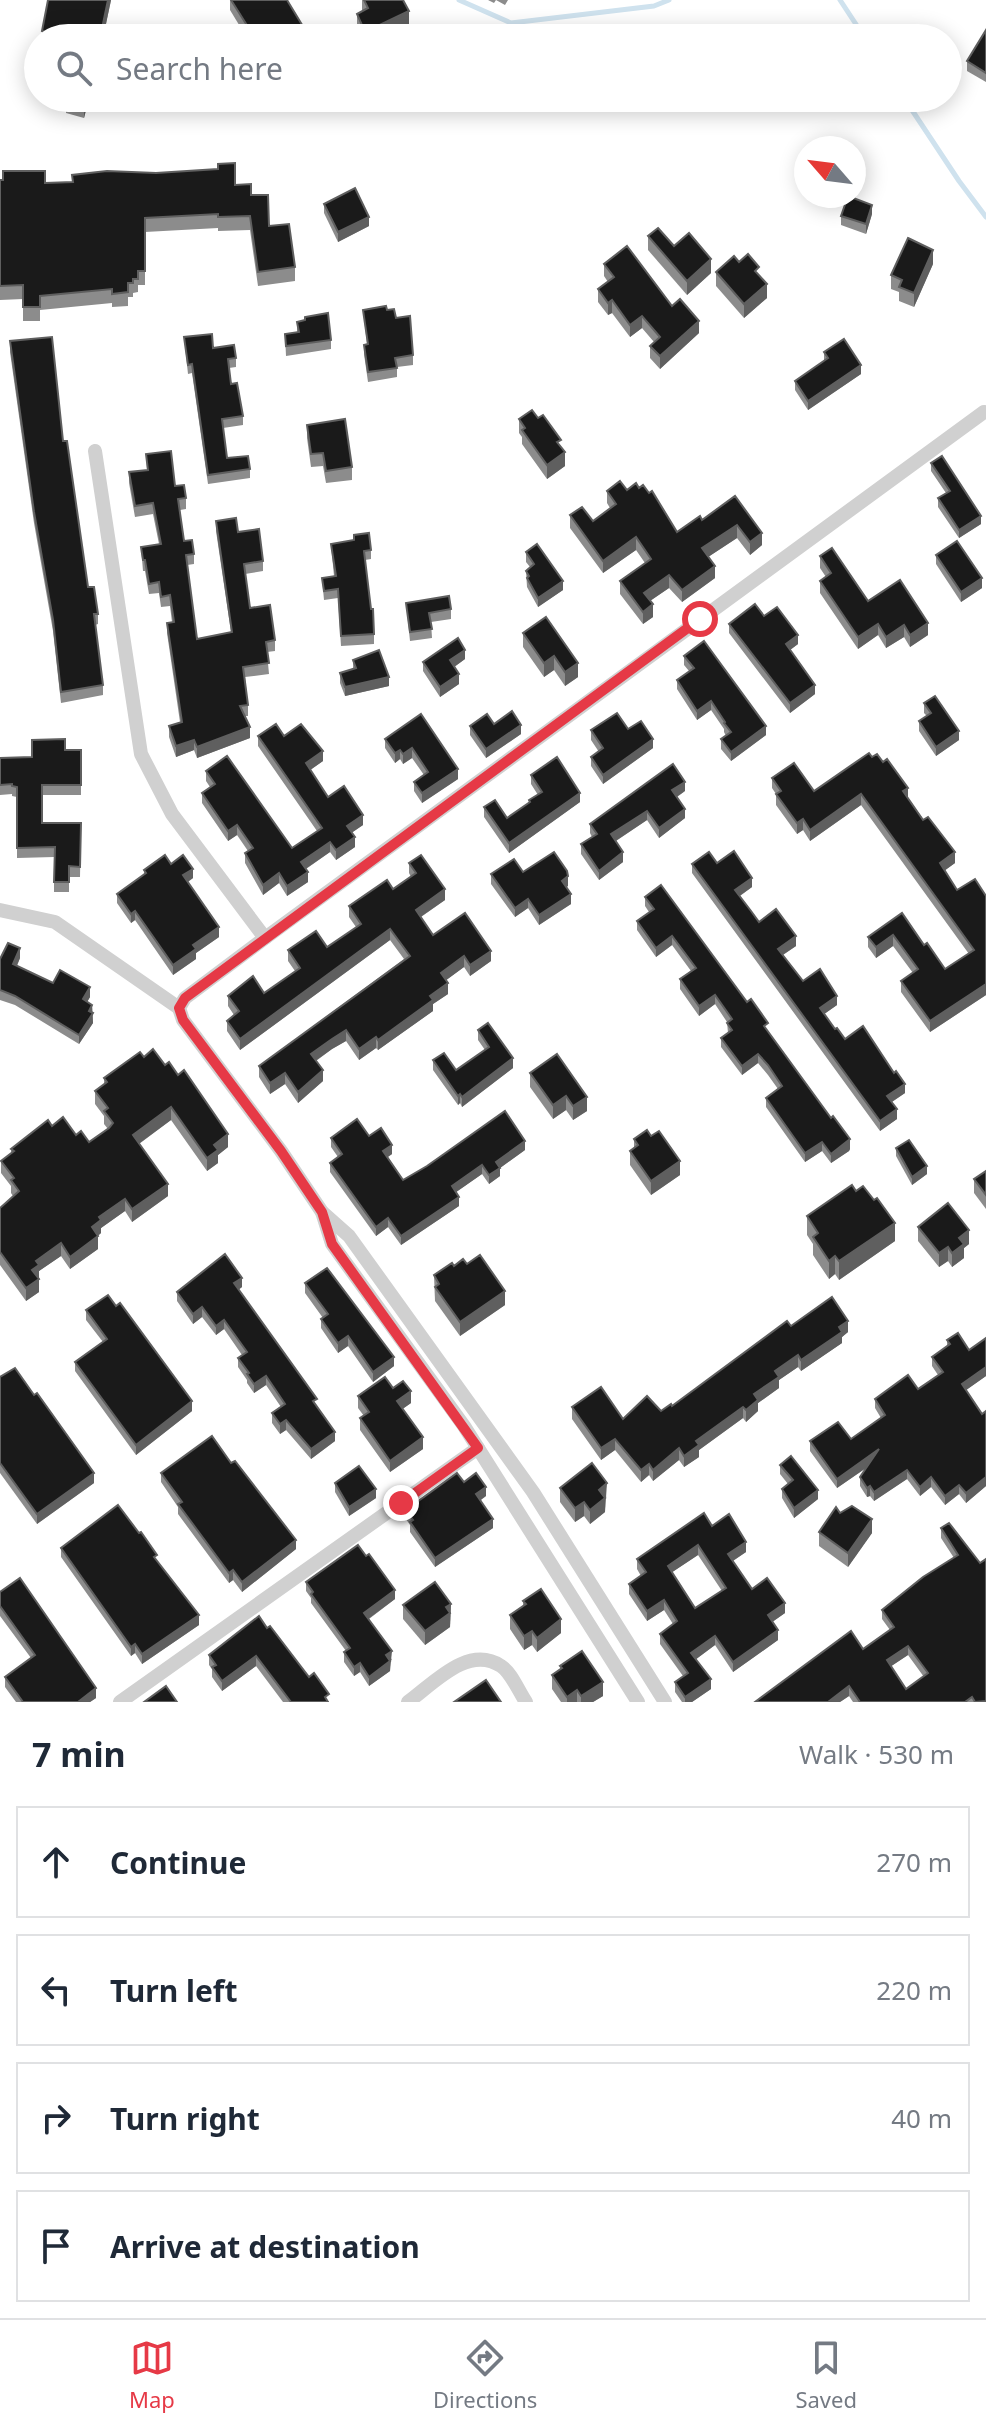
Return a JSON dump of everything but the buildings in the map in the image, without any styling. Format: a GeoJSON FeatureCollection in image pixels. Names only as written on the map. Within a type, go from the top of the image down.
{"type":"FeatureCollection","features":[{"type":"Feature","properties":{"kind":"street"},"geometry":{"type":"LineString","coordinates":[[179,1008],[185,998],[265,938],[984,412]]}},
{"type":"Feature","properties":{"kind":"street"},"geometry":{"type":"LineString","coordinates":[[95,451],[141,754],[172,814],[265,938]]}},
{"type":"Feature","properties":{"kind":"street"},"geometry":{"type":"LineString","coordinates":[[0,910],[55,922],[179,1008],[183,1020],[281,1151],[322,1212],[349,1236],[533,1492],[665,1702]]}},
{"type":"Feature","properties":{"kind":"street"},"geometry":{"type":"LineString","coordinates":[[322,1212],[332,1244],[478,1448],[638,1702]]}},
{"type":"Feature","properties":{"kind":"street"},"geometry":{"type":"LineString","coordinates":[[120,1702],[478,1448]]}},
{"type":"Feature","properties":{"kind":"street"},"geometry":{"type":"LineString","coordinates":[[408,1702],[463,1662],[482,1659],[503,1666],[526,1702]]}},
{"type":"Feature","properties":{"kind":"waterway"},"geometry":{"type":"LineString","coordinates":[[459,0],[511,23],[654,6],[669,0]]}},
{"type":"Feature","properties":{"kind":"waterway"},"geometry":{"type":"LineString","coordinates":[[840,0],[856,24]]}},
{"type":"Feature","properties":{"kind":"waterway"},"geometry":{"type":"LineString","coordinates":[[913,112],[986,217]]}},
{"type":"Feature","properties":{"kind":"route"},"geometry":{"type":"LineString","coordinates":[[401,1503],[478,1448],[332,1244],[322,1212],[281,1151],[183,1020],[179,1008],[185,998],[265,938],[700,619]]}}]}
